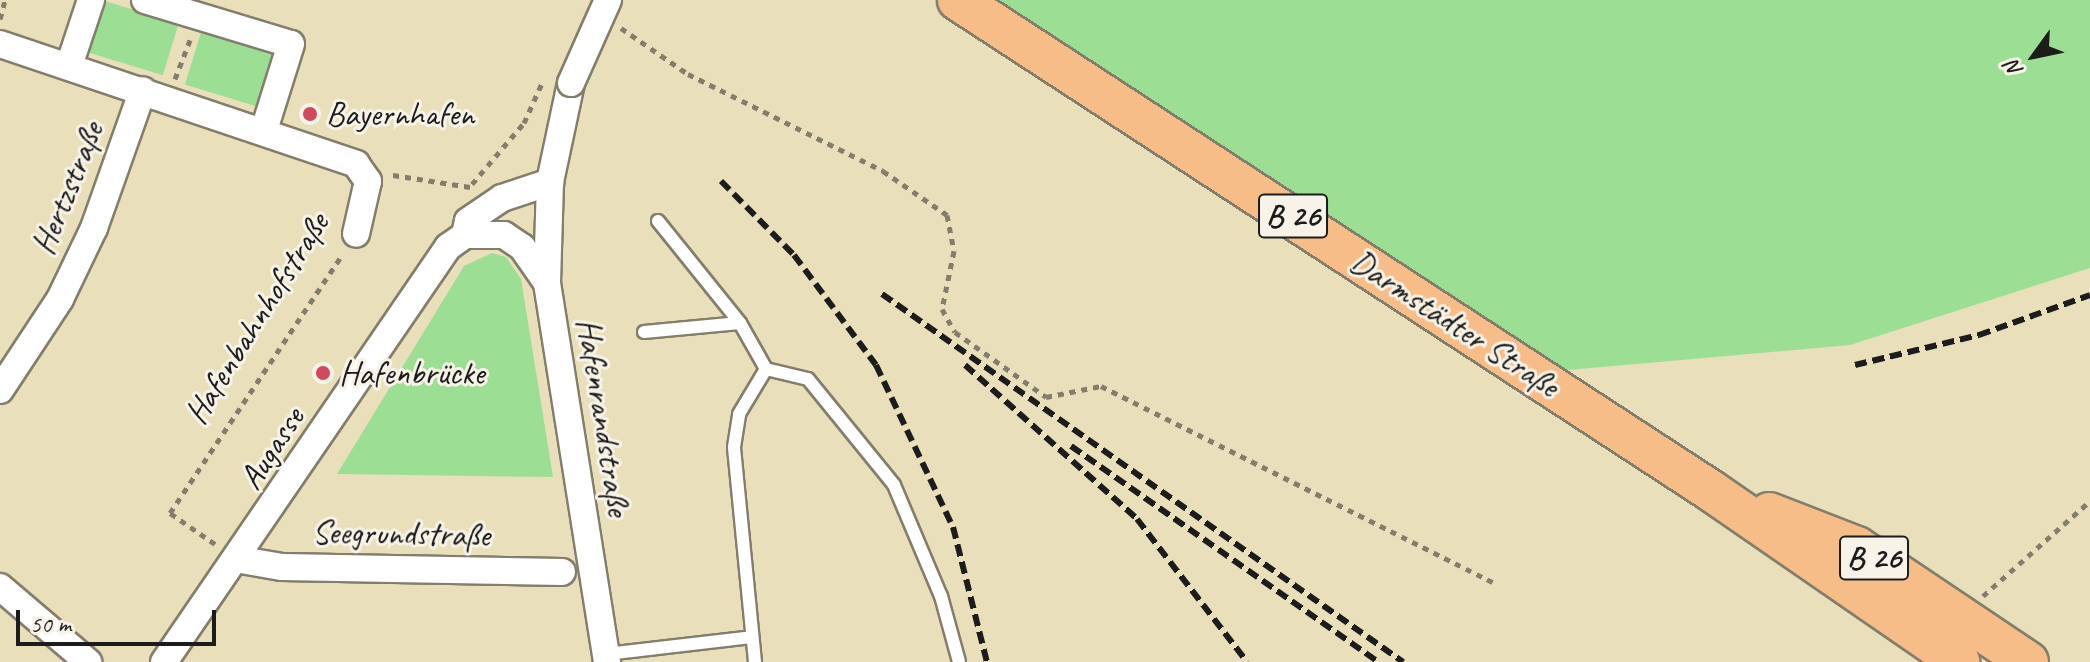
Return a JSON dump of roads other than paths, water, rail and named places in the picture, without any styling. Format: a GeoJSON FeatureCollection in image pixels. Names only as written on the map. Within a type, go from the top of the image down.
{"type":"FeatureCollection","features":[{"type":"Feature","properties":{"kind":"main road","name":"Darmstädter Straße"},"geometry":{"type":"LineString","coordinates":[[958,0],[1710,490],[1959,662]]}},
{"type":"Feature","properties":{"kind":"main road","name":"Darmstädter Straße"},"geometry":{"type":"LineString","coordinates":[[1710,490],[1857,547],[1965,614],[2028,662]]}},
{"type":"Feature","properties":{"kind":"street"},"geometry":{"type":"LineString","coordinates":[[69,66],[91,0]]}},
{"type":"Feature","properties":{"kind":"street"},"geometry":{"type":"LineString","coordinates":[[145,0],[291,44],[264,130]]}},
{"type":"Feature","properties":{"kind":"street"},"geometry":{"type":"LineString","coordinates":[[550,182],[558,78],[612,12]]}},
{"type":"Feature","properties":{"kind":"street","name":"Hafenbahnhofstraße"},"geometry":{"type":"LineString","coordinates":[[0,44],[264,130],[363,171],[368,196],[356,234]]}},
{"type":"Feature","properties":{"kind":"street","name":"Hertzstraße"},"geometry":{"type":"LineString","coordinates":[[0,390],[60,299],[94,228],[143,90]]}},
{"type":"Feature","properties":{"kind":"street","name":"Augasse"},"geometry":{"type":"LineString","coordinates":[[164,662],[241,560],[468,221],[502,198],[550,182]]}},
{"type":"Feature","properties":{"kind":"street","name":"Hafenrandstraße"},"geometry":{"type":"LineString","coordinates":[[550,182],[547,283],[607,658]]}},
{"type":"Feature","properties":{"kind":"street"},"geometry":{"type":"LineString","coordinates":[[456,241],[514,239],[547,283]]}},
{"type":"Feature","properties":{"kind":"street","name":"Seegrundstraße"},"geometry":{"type":"LineString","coordinates":[[241,560],[282,567],[562,572]]}},
{"type":"Feature","properties":{"kind":"street"},"geometry":{"type":"LineString","coordinates":[[0,587],[88,662]]}},
{"type":"Feature","properties":{"kind":"lane"},"geometry":{"type":"LineString","coordinates":[[658,221],[740,323],[766,369],[808,379],[894,485],[941,596],[959,662]]}},
{"type":"Feature","properties":{"kind":"lane"},"geometry":{"type":"LineString","coordinates":[[644,332],[740,323]]}},
{"type":"Feature","properties":{"kind":"lane"},"geometry":{"type":"LineString","coordinates":[[755,662],[734,447],[739,414],[766,369]]}},
{"type":"Feature","properties":{"kind":"lane"},"geometry":{"type":"LineString","coordinates":[[607,658],[752,637]]}},
{"type":"Feature","properties":{"kind":"railway"},"geometry":{"type":"LineString","coordinates":[[721,181],[794,255],[876,365],[953,527],[987,662]]}},
{"type":"Feature","properties":{"kind":"railway"},"geometry":{"type":"LineString","coordinates":[[882,294],[1403,662]]}},
{"type":"Feature","properties":{"kind":"railway"},"geometry":{"type":"LineString","coordinates":[[1855,365],[1979,335],[2090,295]]}},
{"type":"Feature","properties":{"kind":"railway"},"geometry":{"type":"LineString","coordinates":[[965,365],[1137,519],[1247,662]]}},
{"type":"Feature","properties":{"kind":"railway"},"geometry":{"type":"LineString","coordinates":[[1071,446],[1378,662]]}},
{"type":"Feature","properties":{"kind":"place","name":"Bayernhafen"},"geometry":{"type":"Point","coordinates":[310,114]}},
{"type":"Feature","properties":{"kind":"place","name":"Hafenbrücke"},"geometry":{"type":"Point","coordinates":[323,373]}}]}
